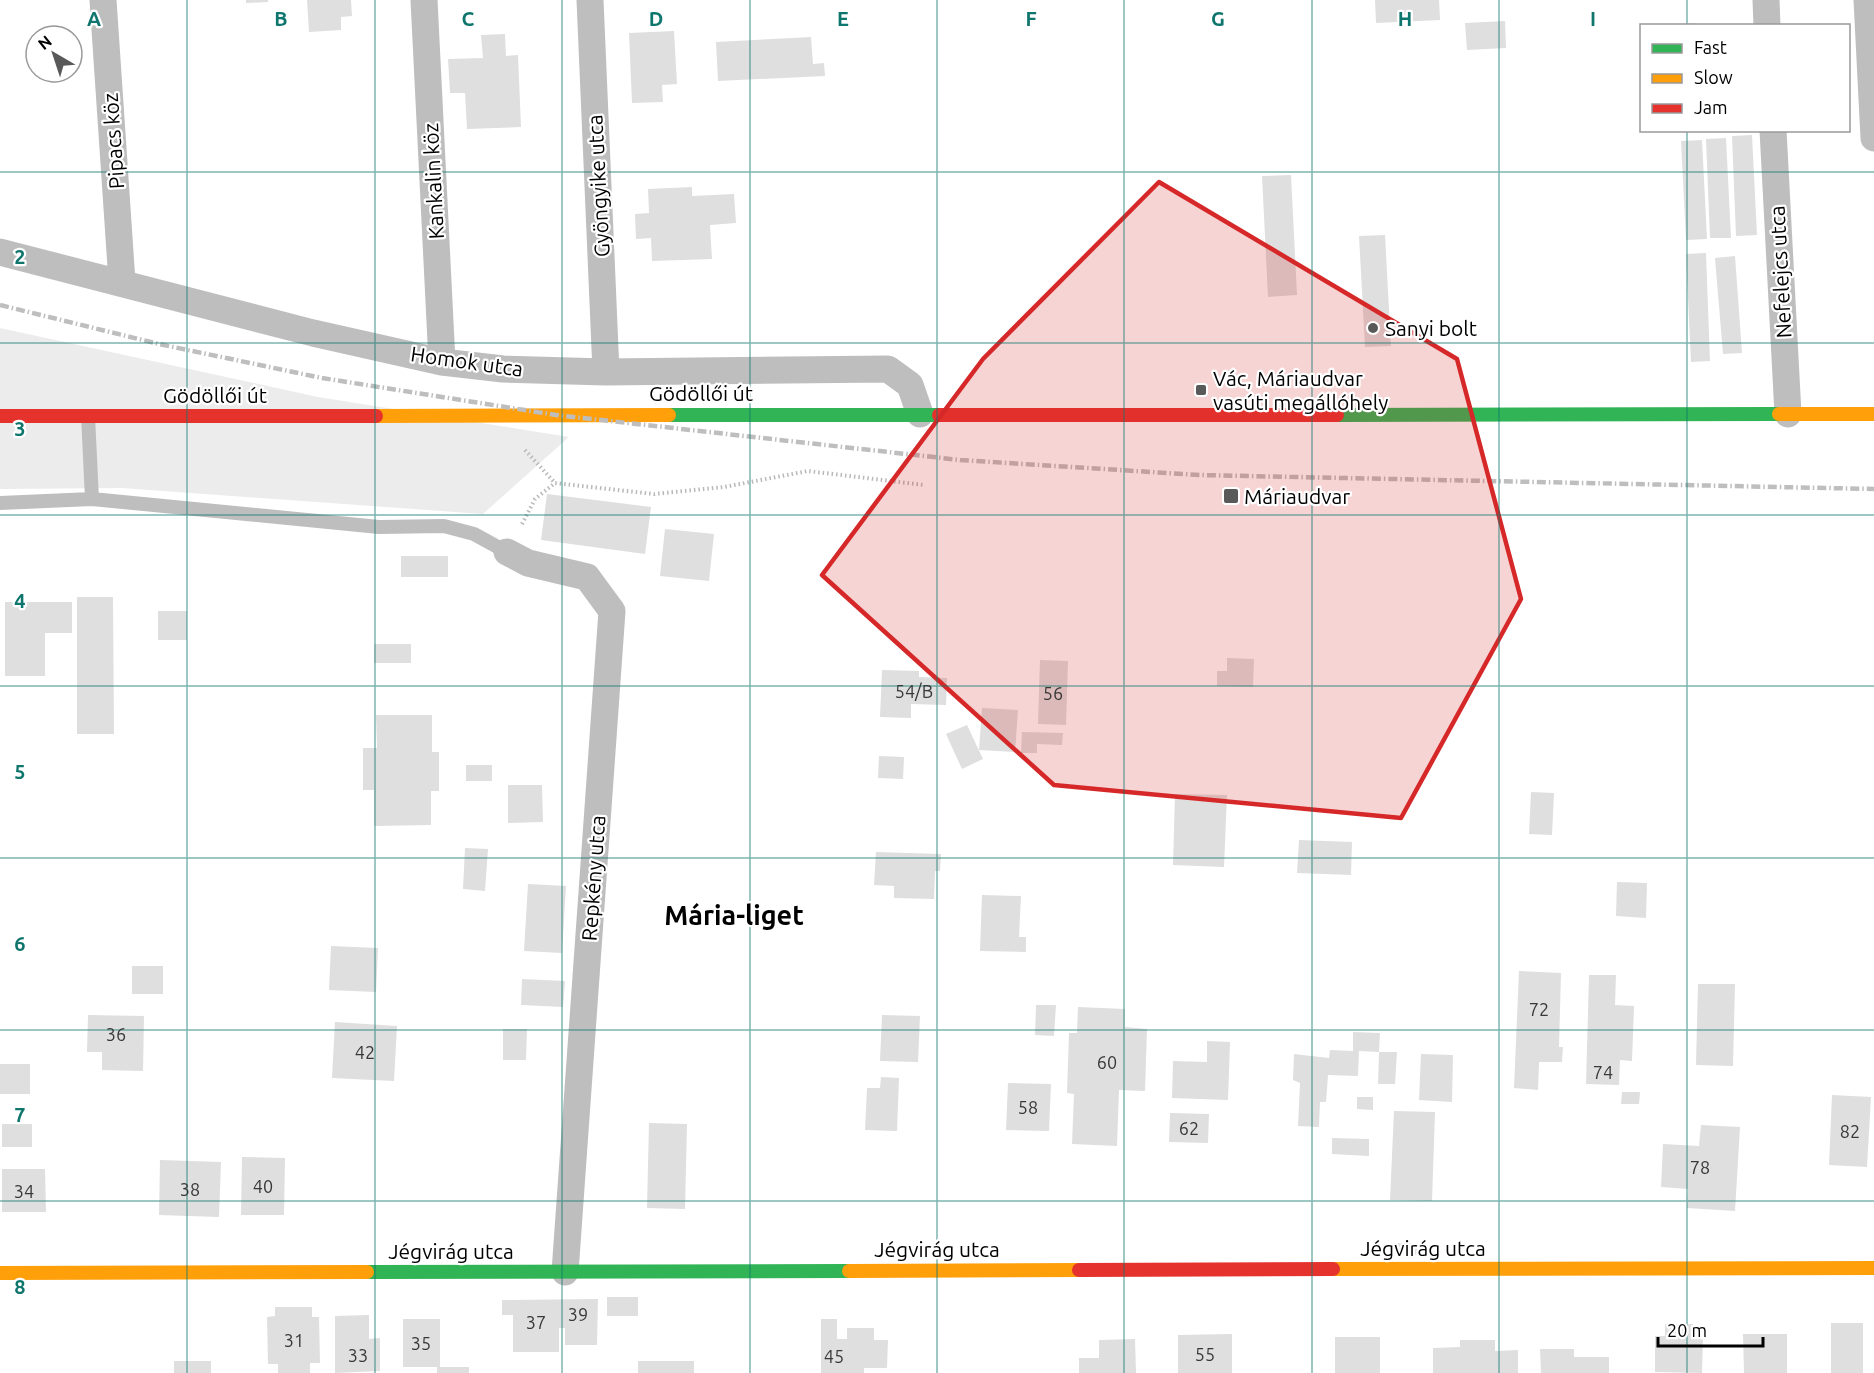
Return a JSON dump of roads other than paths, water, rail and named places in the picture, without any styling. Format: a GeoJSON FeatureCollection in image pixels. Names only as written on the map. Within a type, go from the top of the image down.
{"type":"FeatureCollection","features":[{"type":"Feature","properties":{"kind":"main road","name":"Gödöllői út"},"geometry":{"type":"LineString","coordinates":[[0,417],[1874,414]]}},
{"type":"Feature","properties":{"kind":"main road","name":"Jégvirág utca"},"geometry":{"type":"LineString","coordinates":[[0,1273],[1874,1268]]}},
{"type":"Feature","properties":{"kind":"street","name":"Pipacs köz"},"geometry":{"type":"LineString","coordinates":[[103,0],[122,282]]}},
{"type":"Feature","properties":{"kind":"street","name":"Kankalin köz"},"geometry":{"type":"LineString","coordinates":[[424,0],[442,362]]}},
{"type":"Feature","properties":{"kind":"street","name":"Gyöngyike utca"},"geometry":{"type":"LineString","coordinates":[[590,0],[606,372]]}},
{"type":"Feature","properties":{"kind":"street"},"geometry":{"type":"LineString","coordinates":[[1766,0],[1767,24]]}},
{"type":"Feature","properties":{"kind":"street"},"geometry":{"type":"LineString","coordinates":[[1867,0],[1874,138]]}},
{"type":"Feature","properties":{"kind":"street","name":"Nefelejcs utca"},"geometry":{"type":"LineString","coordinates":[[1773,132],[1788,414]]}},
{"type":"Feature","properties":{"kind":"street","name":"Homok utca"},"geometry":{"type":"LineString","coordinates":[[0,252],[314,333],[442,362],[503,369],[606,372],[888,369],[910,386],[920,414]]}},
{"type":"Feature","properties":{"kind":"street","name":"Repkény utca"},"geometry":{"type":"LineString","coordinates":[[507,552],[528,563],[587,577],[612,611],[565,1272]]}},
{"type":"Feature","properties":{"kind":"lane"},"geometry":{"type":"LineString","coordinates":[[88,416],[92,500]]}},
{"type":"Feature","properties":{"kind":"lane"},"geometry":{"type":"LineString","coordinates":[[0,503],[92,500],[379,528],[444,526],[474,534],[507,552]]}},
{"type":"Feature","properties":{"kind":"railway"},"geometry":{"type":"LineString","coordinates":[[0,305],[159,344],[322,378],[556,415],[960,460],[1199,475],[1874,489]]}},
{"type":"Feature","properties":{"kind":"place","name":"Sanyi bolt"},"geometry":{"type":"Point","coordinates":[1373,328]}},
{"type":"Feature","properties":{"kind":"place","name":"Vác, Máriaudvar vasúti megállóhely"},"geometry":{"type":"Point","coordinates":[1201,390]}},
{"type":"Feature","properties":{"kind":"place","name":"Máriaudvar"},"geometry":{"type":"Point","coordinates":[1231,496]}},
{"type":"Feature","properties":{"kind":"district","name":"Mária-liget"},"geometry":{"type":"Point","coordinates":[734,915]}}]}
